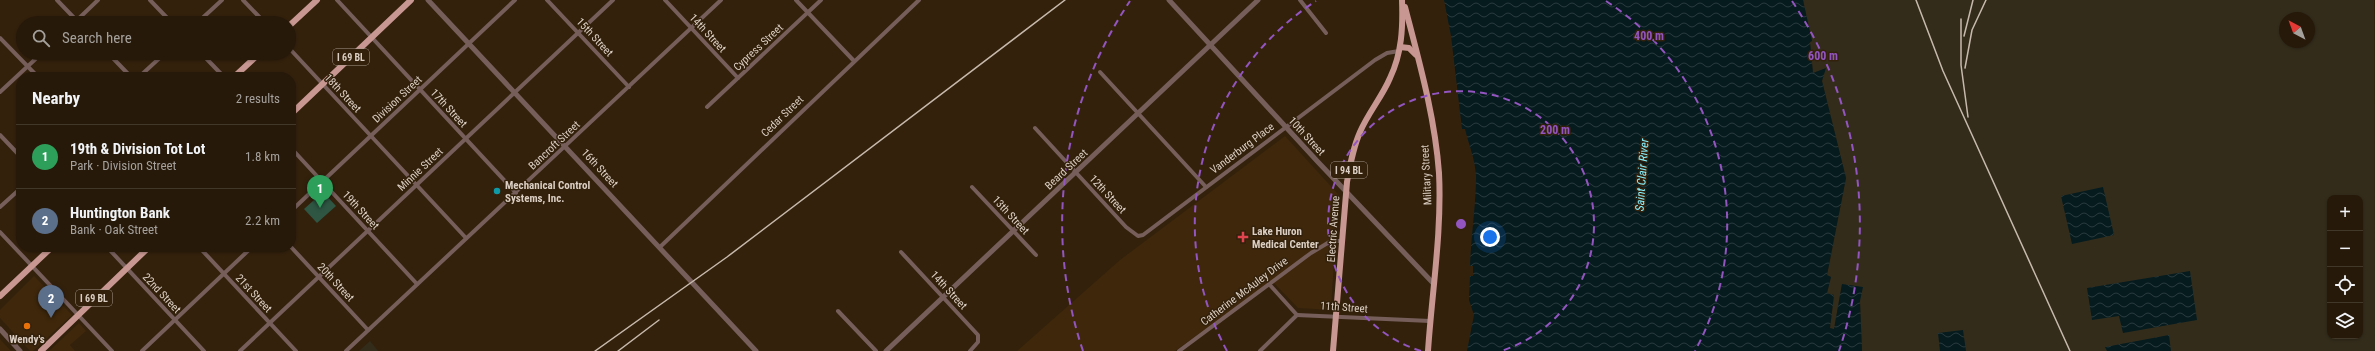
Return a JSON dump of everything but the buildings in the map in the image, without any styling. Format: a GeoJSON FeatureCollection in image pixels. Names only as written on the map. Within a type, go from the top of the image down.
{"type":"FeatureCollection","features":[{"type":"Feature","properties":{"kind":"main road"},"geometry":{"type":"LineString","coordinates":[[296,20],[317,0]]}},
{"type":"Feature","properties":{"kind":"main road","name":"I 69 BL"},"geometry":{"type":"LineString","coordinates":[[296,109],[412,0]]}},
{"type":"Feature","properties":{"kind":"main road","name":"Electric Avenue"},"geometry":{"type":"LineString","coordinates":[[1333,351],[1344,240],[1346,192],[1355,143],[1390,78],[1399,49],[1403,28],[1403,0]]}},
{"type":"Feature","properties":{"kind":"main road","name":"Military Street"},"geometry":{"type":"LineString","coordinates":[[1403,0],[1418,56],[1433,132],[1438,171],[1439,208],[1428,351]]}},
{"type":"Feature","properties":{"kind":"main road"},"geometry":{"type":"LineString","coordinates":[[1399,49],[1412,50],[1418,56]]}},
{"type":"Feature","properties":{"kind":"main road"},"geometry":{"type":"LineString","coordinates":[[239,72],[252,60]]}},
{"type":"Feature","properties":{"kind":"main road"},"geometry":{"type":"LineString","coordinates":[[0,296],[47,252]]}},
{"type":"Feature","properties":{"kind":"main road","name":"I 69 BL"},"geometry":{"type":"LineString","coordinates":[[42,351],[78,314],[144,252]]}},
{"type":"Feature","properties":{"kind":"street"},"geometry":{"type":"LineString","coordinates":[[57,0],[71,16]]}},
{"type":"Feature","properties":{"kind":"street"},"geometry":{"type":"LineString","coordinates":[[82,16],[98,0]]}},
{"type":"Feature","properties":{"kind":"street"},"geometry":{"type":"LineString","coordinates":[[150,0],[165,16]]}},
{"type":"Feature","properties":{"kind":"street"},"geometry":{"type":"LineString","coordinates":[[205,16],[222,0]]}},
{"type":"Feature","properties":{"kind":"street"},"geometry":{"type":"LineString","coordinates":[[243,0],[258,16]]}},
{"type":"Feature","properties":{"kind":"street","name":"17th Street"},"geometry":{"type":"LineString","coordinates":[[337,0],[516,193]]}},
{"type":"Feature","properties":{"kind":"street","name":"16th Street"},"geometry":{"type":"LineString","coordinates":[[428,0],[756,351]]}},
{"type":"Feature","properties":{"kind":"street","name":"Division Street"},"geometry":{"type":"LineString","coordinates":[[296,206],[515,0]]}},
{"type":"Feature","properties":{"kind":"street","name":"15th Street"},"geometry":{"type":"LineString","coordinates":[[547,0],[629,87]]}},
{"type":"Feature","properties":{"kind":"street","name":"Minnie Street"},"geometry":{"type":"LineString","coordinates":[[240,351],[613,0]]}},
{"type":"Feature","properties":{"kind":"street","name":"14th Street"},"geometry":{"type":"LineString","coordinates":[[665,0],[738,78]]}},
{"type":"Feature","properties":{"kind":"street","name":"Bancroft Street"},"geometry":{"type":"LineString","coordinates":[[346,351],[721,0]]}},
{"type":"Feature","properties":{"kind":"street"},"geometry":{"type":"LineString","coordinates":[[796,0],[854,61]]}},
{"type":"Feature","properties":{"kind":"street","name":"Cypress Street"},"geometry":{"type":"LineString","coordinates":[[707,108],[821,0]]}},
{"type":"Feature","properties":{"kind":"street","name":"10th Street"},"geometry":{"type":"LineString","coordinates":[[1169,0],[1285,127],[1433,283]]}},
{"type":"Feature","properties":{"kind":"street","name":"Beard Street"},"geometry":{"type":"LineString","coordinates":[[886,351],[1014,232],[1258,0]]}},
{"type":"Feature","properties":{"kind":"street"},"geometry":{"type":"LineString","coordinates":[[1300,0],[1326,33]]}},
{"type":"Feature","properties":{"kind":"street","name":"Cedar Street"},"geometry":{"type":"LineString","coordinates":[[660,247],[916,1]]}},
{"type":"Feature","properties":{"kind":"street"},"geometry":{"type":"LineString","coordinates":[[0,38],[16,55]]}},
{"type":"Feature","properties":{"kind":"street","name":"Vanderburg Place"},"geometry":{"type":"LineString","coordinates":[[1138,236],[1148,231],[1382,55],[1399,49]]}},
{"type":"Feature","properties":{"kind":"street","name":"18th Street"},"geometry":{"type":"LineString","coordinates":[[296,56],[466,238]]}},
{"type":"Feature","properties":{"kind":"street"},"geometry":{"type":"LineString","coordinates":[[21,60],[33,72]]}},
{"type":"Feature","properties":{"kind":"street"},"geometry":{"type":"LineString","coordinates":[[21,72],[34,60]]}},
{"type":"Feature","properties":{"kind":"street"},"geometry":{"type":"LineString","coordinates":[[115,60],[126,72]]}},
{"type":"Feature","properties":{"kind":"street"},"geometry":{"type":"LineString","coordinates":[[144,72],[157,60]]}},
{"type":"Feature","properties":{"kind":"street"},"geometry":{"type":"LineString","coordinates":[[208,60],[219,72]]}},
{"type":"Feature","properties":{"kind":"street"},"geometry":{"type":"LineString","coordinates":[[1100,72],[1206,187]]}},
{"type":"Feature","properties":{"kind":"street"},"geometry":{"type":"LineString","coordinates":[[0,92],[16,77]]}},
{"type":"Feature","properties":{"kind":"street","name":"12th Street"},"geometry":{"type":"LineString","coordinates":[[1034,128],[1126,227],[1138,236]]}},
{"type":"Feature","properties":{"kind":"street"},"geometry":{"type":"LineString","coordinates":[[0,135],[16,152]]}},
{"type":"Feature","properties":{"kind":"street","name":"19th Street"},"geometry":{"type":"LineString","coordinates":[[296,153],[417,284]]}},
{"type":"Feature","properties":{"kind":"street","name":"13th Street"},"geometry":{"type":"LineString","coordinates":[[972,187],[1036,255]]}},
{"type":"Feature","properties":{"kind":"street"},"geometry":{"type":"LineString","coordinates":[[0,207],[16,193]]}},
{"type":"Feature","properties":{"kind":"street"},"geometry":{"type":"LineString","coordinates":[[0,232],[16,249]]}},
{"type":"Feature","properties":{"kind":"street","name":"Catherine McAuley Drive"},"geometry":{"type":"LineString","coordinates":[[1179,351],[1269,284],[1326,244],[1336,240],[1344,240]]}},
{"type":"Feature","properties":{"kind":"street"},"geometry":{"type":"LineString","coordinates":[[19,252],[112,351]]}},
{"type":"Feature","properties":{"kind":"street","name":"22nd Street"},"geometry":{"type":"LineString","coordinates":[[112,252],[204,351]]}},
{"type":"Feature","properties":{"kind":"street","name":"21st Street"},"geometry":{"type":"LineString","coordinates":[[204,252],[296,351]]}},
{"type":"Feature","properties":{"kind":"street"},"geometry":{"type":"LineString","coordinates":[[142,351],[247,252]]}},
{"type":"Feature","properties":{"kind":"street","name":"20th Street"},"geometry":{"type":"LineString","coordinates":[[296,252],[368,330]]}},
{"type":"Feature","properties":{"kind":"street","name":"14th Street"},"geometry":{"type":"LineString","coordinates":[[901,252],[978,335],[978,342],[970,351]]}},
{"type":"Feature","properties":{"kind":"street"},"geometry":{"type":"LineString","coordinates":[[1260,351],[1297,314],[1269,284]]}},
{"type":"Feature","properties":{"kind":"street"},"geometry":{"type":"LineString","coordinates":[[838,311],[876,351]]}},
{"type":"Feature","properties":{"kind":"street","name":"11th Street"},"geometry":{"type":"LineString","coordinates":[[1297,314],[1430,321]]}},
{"type":"Feature","properties":{"kind":"street"},"geometry":{"type":"LineString","coordinates":[[0,329],[20,351]]}},
{"type":"Feature","properties":{"kind":"street"},"geometry":{"type":"LineString","coordinates":[[1268,343],[1268,351]]}},
{"type":"Feature","properties":{"kind":"shaded area"},"geometry":{"type":"Polygon","coordinates":[[[1803,0],[2374,0],[2375,351],[1862,351],[1860,301],[1842,284],[1834,329],[1830,329],[1834,295],[1827,293],[1831,277],[1827,276],[1846,178],[1822,81],[1825,69],[1813,73],[1810,42],[1812,41],[1803,0]]]}},
{"type":"Feature","properties":{"kind":"shaded area","name":"Lake Huron Medical Center"},"geometry":{"type":"Polygon","coordinates":[[[1285,136],[1338,194],[1331,310],[1298,308],[1272,281],[1175,351],[1017,351],[1120,260],[1285,136]]]}},
{"type":"Feature","properties":{"kind":"shaded area"},"geometry":{"type":"Polygon","coordinates":[[[34,276],[72,315],[33,351],[30,351],[0,318],[0,310],[34,276]]]}},
{"type":"Feature","properties":{"kind":"shaded area"},"geometry":{"type":"Polygon","coordinates":[[[79,323],[86,331],[70,345],[75,351],[49,351],[79,323]]]}},
{"type":"Feature","properties":{"kind":"shaded area"},"geometry":{"type":"Polygon","coordinates":[[[0,339],[11,351],[0,351],[0,339]]]}},
{"type":"Feature","properties":{"kind":"shaded area"},"geometry":{"type":"Polygon","coordinates":[[[370,341],[378,351],[359,351],[370,341]]]}},
{"type":"Feature","properties":{"kind":"green space"},"geometry":{"type":"Polygon","coordinates":[[[323,192],[336,206],[317,223],[304,209],[323,192]]]}},
{"type":"Feature","properties":{"kind":"water","name":"Saint Clair River"},"geometry":{"type":"Polygon","coordinates":[[[1444,0],[1803,0],[1812,41],[1810,42],[1813,73],[1826,68],[1822,81],[1846,178],[1827,275],[1831,277],[1827,293],[1834,295],[1830,328],[1834,329],[1842,284],[1863,287],[1860,301],[1862,351],[1467,351],[1474,315],[1469,300],[1470,276],[1473,276],[1473,266],[1470,266],[1476,176],[1465,129],[1462,129],[1451,36],[1444,0]]]}},
{"type":"Feature","properties":{"kind":"water"},"geometry":{"type":"Polygon","coordinates":[[[2103,187],[2114,235],[2072,244],[2061,196],[2103,187]]]}},
{"type":"Feature","properties":{"kind":"water"},"geometry":{"type":"Polygon","coordinates":[[[2190,271],[2197,320],[2123,333],[2119,316],[2092,320],[2087,288],[2190,271]]]}},
{"type":"Feature","properties":{"kind":"water"},"geometry":{"type":"Polygon","coordinates":[[[1963,330],[1966,351],[1940,351],[1938,333],[1963,330]]]}},
{"type":"Feature","properties":{"kind":"water"},"geometry":{"type":"Polygon","coordinates":[[[2169,335],[2171,351],[2107,351],[2105,347],[2169,335]]]}},
{"type":"Feature","properties":{"kind":"railway"},"geometry":{"type":"LineString","coordinates":[[595,351],[727,257],[1065,0]]}},
{"type":"Feature","properties":{"kind":"railway"},"geometry":{"type":"LineString","coordinates":[[1916,0],[1943,71],[2070,351]]}},
{"type":"Feature","properties":{"kind":"railway"},"geometry":{"type":"LineString","coordinates":[[1964,36],[1973,0]]}},
{"type":"Feature","properties":{"kind":"railway"},"geometry":{"type":"LineString","coordinates":[[1965,68],[1972,30],[1986,0]]}},
{"type":"Feature","properties":{"kind":"railway"},"geometry":{"type":"LineString","coordinates":[[1961,19],[1961,65],[1968,117]]}},
{"type":"Feature","properties":{"kind":"railway"},"geometry":{"type":"LineString","coordinates":[[618,351],[659,320]]}},
{"type":"Feature","properties":{"kind":"place","name":"Mechanical Control Systems, Inc."},"geometry":{"type":"Point","coordinates":[497,191]}},
{"type":"Feature","properties":{"kind":"place","name":"19th & Division Tot Lot"},"geometry":{"type":"Point","coordinates":[320,208]}},
{"type":"Feature","properties":{"kind":"place","name":"Lake Huron Medical Center"},"geometry":{"type":"Point","coordinates":[1243,237]}},
{"type":"Feature","properties":{"kind":"place","name":"Huntington Bank"},"geometry":{"type":"Point","coordinates":[51,318]}},
{"type":"Feature","properties":{"kind":"place","name":"Wendy's"},"geometry":{"type":"Point","coordinates":[27,326]}}]}
